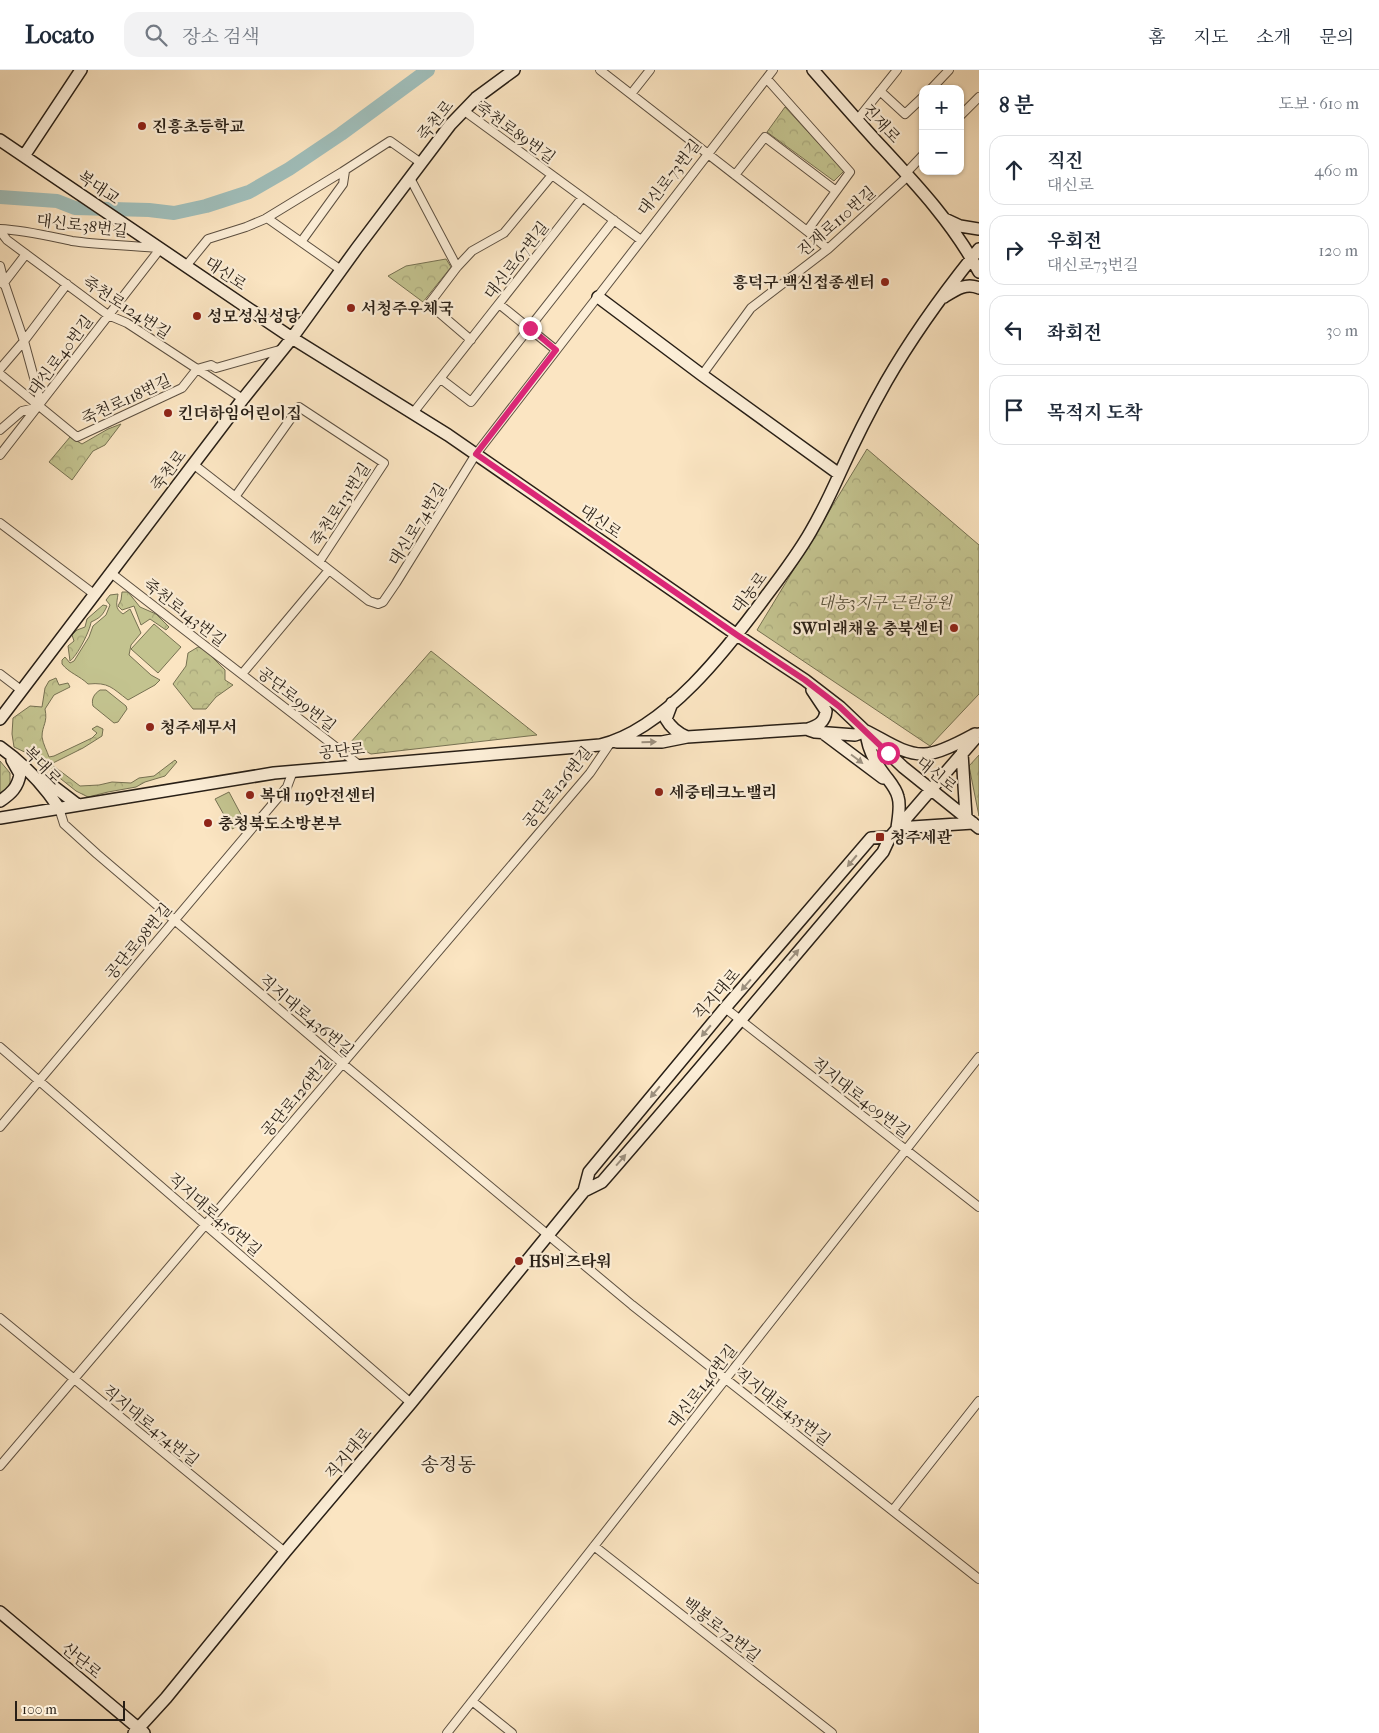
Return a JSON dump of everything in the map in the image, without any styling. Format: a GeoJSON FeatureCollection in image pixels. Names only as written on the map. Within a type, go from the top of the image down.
{"type":"FeatureCollection","features":[{"type":"Feature","properties":{"kind":"street"},"geometry":{"type":"LineString","coordinates":[[0,140],[24,156],[81,70]]}},
{"type":"Feature","properties":{"kind":"street","name":"죽천로"},"geometry":{"type":"LineString","coordinates":[[0,719],[193,464],[292,338],[421,163],[463,110],[514,70]]}},
{"type":"Feature","properties":{"kind":"street","name":"진재로110번길"},"geometry":{"type":"LineString","coordinates":[[600,70],[806,232],[850,172],[767,79]]}},
{"type":"Feature","properties":{"kind":"street"},"geometry":{"type":"LineString","coordinates":[[631,94],[650,70]]}},
{"type":"Feature","properties":{"kind":"street","name":"대신로73번길"},"geometry":{"type":"LineString","coordinates":[[476,454],[773,70]]}},
{"type":"Feature","properties":{"kind":"street","name":"진재로"},"geometry":{"type":"LineString","coordinates":[[813,70],[925,193],[972,258],[979,272]]}},
{"type":"Feature","properties":{"kind":"street"},"geometry":{"type":"LineString","coordinates":[[857,120],[897,70]]}},
{"type":"Feature","properties":{"kind":"street"},"geometry":{"type":"LineString","coordinates":[[935,85],[949,70]]}},
{"type":"Feature","properties":{"kind":"street"},"geometry":{"type":"LineString","coordinates":[[880,91],[905,114],[919,101]]}},
{"type":"Feature","properties":{"kind":"street"},"geometry":{"type":"LineString","coordinates":[[964,112],[979,97]]}},
{"type":"Feature","properties":{"kind":"street","name":"죽천로89번길"},"geometry":{"type":"LineString","coordinates":[[463,110],[641,240]]}},
{"type":"Feature","properties":{"kind":"street","name":"진재로110번길"},"geometry":{"type":"LineString","coordinates":[[735,175],[765,137],[836,191]]}},
{"type":"Feature","properties":{"kind":"street","name":"대신로"},"geometry":{"type":"LineString","coordinates":[[186,266],[208,240],[266,218],[345,171],[390,141],[421,163]]}},
{"type":"Feature","properties":{"kind":"street","name":"복대교"},"geometry":{"type":"LineString","coordinates":[[24,156],[158,247]]}},
{"type":"Feature","properties":{"kind":"street","name":"진재로110번길"},"geometry":{"type":"LineString","coordinates":[[702,375],[752,308],[828,250],[907,174],[919,160]]}},
{"type":"Feature","properties":{"kind":"street"},"geometry":{"type":"LineString","coordinates":[[301,242],[343,184],[345,171]]}},
{"type":"Feature","properties":{"kind":"street","name":"죽천로89번길"},"geometry":{"type":"LineString","coordinates":[[458,267],[472,251],[504,232],[552,175]]}},
{"type":"Feature","properties":{"kind":"street"},"geometry":{"type":"LineString","coordinates":[[410,178],[458,267],[429,304],[471,340]]}},
{"type":"Feature","properties":{"kind":"street","name":"대신로67번길"},"geometry":{"type":"LineString","coordinates":[[413,413],[582,198]]}},
{"type":"Feature","properties":{"kind":"street"},"geometry":{"type":"LineString","coordinates":[[943,217],[960,226],[979,229]]}},
{"type":"Feature","properties":{"kind":"street"},"geometry":{"type":"LineString","coordinates":[[266,218],[341,270]]}},
{"type":"Feature","properties":{"kind":"street"},"geometry":{"type":"LineString","coordinates":[[441,379],[471,402],[614,220]]}},
{"type":"Feature","properties":{"kind":"street","name":"대신로38번길"},"geometry":{"type":"LineString","coordinates":[[0,230],[18,230],[72,241],[106,245],[158,247]]}},
{"type":"Feature","properties":{"kind":"street","name":"죽천로124번길"},"geometry":{"type":"LineString","coordinates":[[0,230],[7,240],[108,315],[128,323],[243,399]]}},
{"type":"Feature","properties":{"kind":"street"},"geometry":{"type":"LineString","coordinates":[[806,232],[828,250]]}},
{"type":"Feature","properties":{"kind":"street","name":"대신로"},"geometry":{"type":"LineString","coordinates":[[158,247],[292,338],[476,454],[805,680],[840,707],[903,767],[972,822]]}},
{"type":"Feature","properties":{"kind":"street","name":"대신로40번길"},"geometry":{"type":"LineString","coordinates":[[0,455],[39,407],[158,247]]}},
{"type":"Feature","properties":{"kind":"street","name":"대농로"},"geometry":{"type":"LineString","coordinates":[[611,742],[640,728],[692,685],[737,635],[782,575],[827,502],[864,422],[887,381],[938,301],[979,248]]}},
{"type":"Feature","properties":{"kind":"street"},"geometry":{"type":"LineString","coordinates":[[2,285],[26,254]]}},
{"type":"Feature","properties":{"kind":"street"},"geometry":{"type":"LineString","coordinates":[[0,266],[2,285],[24,341],[39,396],[39,407],[22,411],[0,430]]}},
{"type":"Feature","properties":{"kind":"street"},"geometry":{"type":"LineString","coordinates":[[0,369],[24,341],[67,284]]}},
{"type":"Feature","properties":{"kind":"street"},"geometry":{"type":"LineString","coordinates":[[938,301],[956,289],[970,285],[979,288]]}},
{"type":"Feature","properties":{"kind":"street"},"geometry":{"type":"LineString","coordinates":[[598,297],[839,474]]}},
{"type":"Feature","properties":{"kind":"street"},"geometry":{"type":"LineString","coordinates":[[500,304],[556,350]]}},
{"type":"Feature","properties":{"kind":"street"},"geometry":{"type":"LineString","coordinates":[[197,369],[211,365],[216,368],[283,349]]}},
{"type":"Feature","properties":{"kind":"street","name":"죽천로118번길"},"geometry":{"type":"LineString","coordinates":[[0,374],[77,437],[182,388],[197,369]]}},
{"type":"Feature","properties":{"kind":"street","name":"죽천로131번길"},"geometry":{"type":"LineString","coordinates":[[235,497],[299,407],[384,462],[319,562]]}},
{"type":"Feature","properties":{"kind":"street","name":"대신로74번길"},"geometry":{"type":"LineString","coordinates":[[378,604],[383,602],[396,583],[476,454]]}},
{"type":"Feature","properties":{"kind":"street","name":"죽천로131번길"},"geometry":{"type":"LineString","coordinates":[[193,464],[369,601],[378,604]]}},
{"type":"Feature","properties":{"kind":"street"},"geometry":{"type":"LineString","coordinates":[[0,523],[94,594]]}},
{"type":"Feature","properties":{"kind":"street"},"geometry":{"type":"LineString","coordinates":[[242,674],[329,570]]}},
{"type":"Feature","properties":{"kind":"street","name":"죽천로143번길"},"geometry":{"type":"LineString","coordinates":[[111,573],[242,674]]}},
{"type":"Feature","properties":{"kind":"street"},"geometry":{"type":"LineString","coordinates":[[0,674],[21,690]]}},
{"type":"Feature","properties":{"kind":"street","name":"공단로99번길"},"geometry":{"type":"LineString","coordinates":[[242,674],[359,765]]}},
{"type":"Feature","properties":{"kind":"street"},"geometry":{"type":"LineString","coordinates":[[611,742],[662,742],[687,737],[756,734],[808,729],[819,725],[826,717],[826,711],[805,680]]}},
{"type":"Feature","properties":{"kind":"street"},"geometry":{"type":"LineString","coordinates":[[672,702],[667,711],[666,718],[670,726],[678,733],[687,737]]}},
{"type":"Feature","properties":{"kind":"street"},"geometry":{"type":"LineString","coordinates":[[808,729],[855,735],[866,731],[906,751],[924,754],[953,745],[979,733]]}},
{"type":"Feature","properties":{"kind":"street"},"geometry":{"type":"LineString","coordinates":[[866,731],[866,738],[875,762],[892,785],[899,802],[893,833],[972,822],[962,753]]}},
{"type":"Feature","properties":{"kind":"street"},"geometry":{"type":"LineString","coordinates":[[822,732],[892,785]]}},
{"type":"Feature","properties":{"kind":"street","name":"직지대로"},"geometry":{"type":"LineString","coordinates":[[139,1731],[584,1191],[602,1182],[684,1088],[740,1019],[883,852],[893,833],[979,733]]}},
{"type":"Feature","properties":{"kind":"street","name":"공단로"},"geometry":{"type":"LineString","coordinates":[[0,818],[293,771],[591,746],[611,742]]}},
{"type":"Feature","properties":{"kind":"street","name":"공단로126번길"},"geometry":{"type":"LineString","coordinates":[[0,1466],[590,773],[611,742]]}},
{"type":"Feature","properties":{"kind":"street"},"geometry":{"type":"LineString","coordinates":[[0,800],[15,789],[20,774],[6,751]]}},
{"type":"Feature","properties":{"kind":"street"},"geometry":{"type":"LineString","coordinates":[[6,751],[78,805]]}},
{"type":"Feature","properties":{"kind":"street","name":"복대로"},"geometry":{"type":"LineString","coordinates":[[6,751],[46,788],[59,808]]}},
{"type":"Feature","properties":{"kind":"street","name":"공단로98번길"},"geometry":{"type":"LineString","coordinates":[[0,1127],[173,920],[288,787],[293,771]]}},
{"type":"Feature","properties":{"kind":"street","name":"직지대로436번길"},"geometry":{"type":"LineString","coordinates":[[59,808],[64,824],[173,920],[549,1234]]}},
{"type":"Feature","properties":{"kind":"street","name":"직지대로"},"geometry":{"type":"LineString","coordinates":[[584,1191],[589,1172],[725,1008],[871,838],[893,833]]}},
{"type":"Feature","properties":{"kind":"street","name":"직지대로409번길"},"geometry":{"type":"LineString","coordinates":[[725,1008],[979,1207]]}},
{"type":"Feature","properties":{"kind":"street","name":"직지대로456번길"},"geometry":{"type":"LineString","coordinates":[[0,1047],[411,1403]]}},
{"type":"Feature","properties":{"kind":"street","name":"대신로146번길"},"geometry":{"type":"LineString","coordinates":[[447,1733],[979,1057]]}},
{"type":"Feature","properties":{"kind":"street","name":"직지대로435번길"},"geometry":{"type":"LineString","coordinates":[[549,1234],[632,1305],[979,1578]]}},
{"type":"Feature","properties":{"kind":"street","name":"직지대로474번길"},"geometry":{"type":"LineString","coordinates":[[0,1318],[285,1552]]}},
{"type":"Feature","properties":{"kind":"street"},"geometry":{"type":"LineString","coordinates":[[893,1510],[979,1401]]}},
{"type":"Feature","properties":{"kind":"street","name":"백봉로72번길"},"geometry":{"type":"LineString","coordinates":[[594,1546],[832,1733]]}},
{"type":"Feature","properties":{"kind":"street","name":"산단로"},"geometry":{"type":"LineString","coordinates":[[0,1612],[139,1731]]}},
{"type":"Feature","properties":{"kind":"street"},"geometry":{"type":"LineString","coordinates":[[472,1702],[512,1733]]}},
{"type":"Feature","properties":{"kind":"green space"},"geometry":{"type":"Polygon","coordinates":[[[785,107],[844,171],[834,181],[767,132],[785,107]]]}},
{"type":"Feature","properties":{"kind":"green space"},"geometry":{"type":"Polygon","coordinates":[[[446,259],[451,267],[423,302],[388,276],[406,266],[446,259]]]}},
{"type":"Feature","properties":{"kind":"green space"},"geometry":{"type":"Polygon","coordinates":[[[121,424],[105,445],[93,451],[72,480],[49,462],[70,437],[82,444],[121,424]]]}},
{"type":"Feature","properties":{"kind":"green space","name":"대농3지구 근린공원"},"geometry":{"type":"Polygon","coordinates":[[[867,449],[979,545],[979,694],[930,746],[757,630],[867,449]]]}},
{"type":"Feature","properties":{"kind":"green space"},"geometry":{"type":"Polygon","coordinates":[[[122,592],[128,592],[140,607],[156,614],[169,627],[166,630],[150,619],[141,625],[134,606],[122,610],[118,606],[122,592]]]}},
{"type":"Feature","properties":{"kind":"green space"},"geometry":{"type":"Polygon","coordinates":[[[118,594],[118,610],[123,614],[130,609],[141,633],[131,645],[129,655],[151,675],[160,680],[155,685],[128,700],[106,685],[88,684],[62,664],[62,660],[65,657],[70,663],[74,661],[89,637],[93,626],[106,615],[110,605],[106,600],[110,595],[118,594]]]}},
{"type":"Feature","properties":{"kind":"green space"},"geometry":{"type":"Polygon","coordinates":[[[103,605],[107,606],[104,612],[99,618],[91,622],[83,643],[70,661],[68,646],[74,641],[72,635],[77,630],[85,627],[87,619],[103,605]]]}},
{"type":"Feature","properties":{"kind":"green space"},"geometry":{"type":"Polygon","coordinates":[[[154,624],[181,647],[158,673],[131,649],[154,624]]]}},
{"type":"Feature","properties":{"kind":"green space"},"geometry":{"type":"Polygon","coordinates":[[[198,647],[204,649],[225,670],[225,680],[233,685],[216,697],[206,709],[193,709],[173,684],[186,666],[188,653],[198,647]]]}},
{"type":"Feature","properties":{"kind":"green space"},"geometry":{"type":"Polygon","coordinates":[[[431,651],[537,735],[371,754],[350,743],[431,651]]]}},
{"type":"Feature","properties":{"kind":"green space"},"geometry":{"type":"Polygon","coordinates":[[[56,678],[59,685],[68,683],[70,687],[54,695],[45,709],[46,718],[42,737],[49,757],[92,738],[97,733],[92,729],[97,726],[103,729],[102,736],[51,764],[80,786],[112,782],[131,783],[139,778],[154,776],[175,760],[177,762],[165,776],[136,787],[88,797],[76,791],[31,755],[14,747],[12,734],[13,718],[30,706],[42,707],[45,688],[49,681],[56,678]]]}},
{"type":"Feature","properties":{"kind":"green space"},"geometry":{"type":"Polygon","coordinates":[[[100,690],[106,690],[126,706],[127,709],[118,722],[114,723],[93,706],[92,701],[100,690]]]}},
{"type":"Feature","properties":{"kind":"green space"},"geometry":{"type":"Polygon","coordinates":[[[979,755],[979,816],[969,766],[979,755]]]}},
{"type":"Feature","properties":{"kind":"green space"},"geometry":{"type":"Polygon","coordinates":[[[0,761],[10,773],[10,785],[0,795],[0,761]]]}},
{"type":"Feature","properties":{"kind":"green space"},"geometry":{"type":"Polygon","coordinates":[[[229,792],[245,822],[232,829],[215,799],[229,792]]]}},
{"type":"Feature","properties":{"kind":"waterway"},"geometry":{"type":"LineString","coordinates":[[0,197],[57,201],[75,208],[149,210],[174,213],[206,206],[249,192],[289,169],[341,134],[428,70]]}},
{"type":"Feature","properties":{"kind":"place","name":"진흥초등학교"},"geometry":{"type":"Point","coordinates":[142,126]}},
{"type":"Feature","properties":{"kind":"place","name":"흥덕구 백신접종센터"},"geometry":{"type":"Point","coordinates":[885,282]}},
{"type":"Feature","properties":{"kind":"place","name":"서청주우체국"},"geometry":{"type":"Point","coordinates":[351,308]}},
{"type":"Feature","properties":{"kind":"place","name":"성모성심성당"},"geometry":{"type":"Point","coordinates":[197,316]}},
{"type":"Feature","properties":{"kind":"place","name":"킨더하임어린이집"},"geometry":{"type":"Point","coordinates":[168,413]}},
{"type":"Feature","properties":{"kind":"place","name":"SW미래채움 충북센터"},"geometry":{"type":"Point","coordinates":[954,628]}},
{"type":"Feature","properties":{"kind":"place","name":"청주세무서"},"geometry":{"type":"Point","coordinates":[150,727]}},
{"type":"Feature","properties":{"kind":"place","name":"세중테크노밸리"},"geometry":{"type":"Point","coordinates":[659,792]}},
{"type":"Feature","properties":{"kind":"place","name":"복대 119안전센터"},"geometry":{"type":"Point","coordinates":[250,795]}},
{"type":"Feature","properties":{"kind":"place","name":"충청북도소방본부"},"geometry":{"type":"Point","coordinates":[208,823]}},
{"type":"Feature","properties":{"kind":"place","name":"청주세관"},"geometry":{"type":"Point","coordinates":[880,837]}},
{"type":"Feature","properties":{"kind":"place","name":"HS비즈타워"},"geometry":{"type":"Point","coordinates":[519,1261]}},
{"type":"Feature","properties":{"kind":"district","name":"송정동"},"geometry":{"type":"Point","coordinates":[448,1464]}},
{"type":"Feature","properties":{"kind":"route"},"geometry":{"type":"LineString","coordinates":[[530,328],[556,350],[476,454],[805,680],[840,707],[888,753]]}}]}
